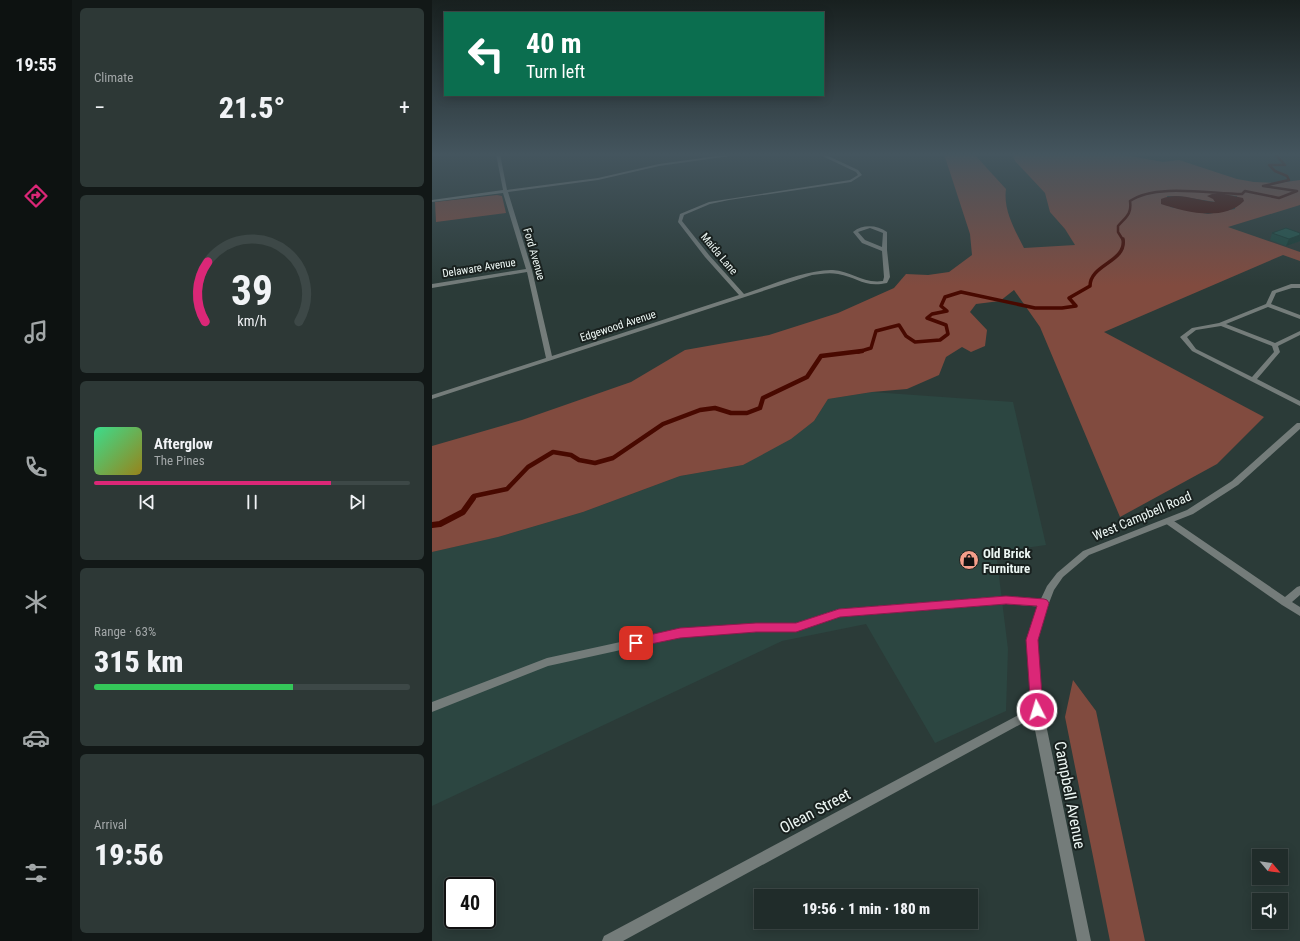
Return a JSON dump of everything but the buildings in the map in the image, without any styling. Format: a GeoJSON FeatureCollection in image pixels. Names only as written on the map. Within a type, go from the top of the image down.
{"type":"FeatureCollection","features":[{"type":"Feature","properties":{"kind":"street"},"geometry":{"type":"LineString","coordinates":[[432,201],[455,198]]}},
{"type":"Feature","properties":{"kind":"street","name":"Ford Avenue"},"geometry":{"type":"LineString","coordinates":[[507,198],[529,270],[550,359]]}},
{"type":"Feature","properties":{"kind":"street","name":"Maida Lane"},"geometry":{"type":"LineString","coordinates":[[736,198],[709,203],[682,214],[680,221],[707,256],[743,296]]}},
{"type":"Feature","properties":{"kind":"street"},"geometry":{"type":"LineString","coordinates":[[870,227],[885,232],[884,250],[857,237],[854,232],[870,227]]}},
{"type":"Feature","properties":{"kind":"street","name":"Edgewood Avenue"},"geometry":{"type":"LineString","coordinates":[[432,397],[810,274],[833,272],[842,273],[867,284],[885,282],[887,277],[884,250]]}},
{"type":"Feature","properties":{"kind":"street","name":"Delaware Avenue"},"geometry":{"type":"LineString","coordinates":[[432,286],[529,270]]}},
{"type":"Feature","properties":{"kind":"street"},"geometry":{"type":"LineString","coordinates":[[1300,286],[1291,286],[1274,292],[1268,305],[1222,324],[1194,329],[1183,337],[1194,350],[1300,404]]}},
{"type":"Feature","properties":{"kind":"street"},"geometry":{"type":"LineString","coordinates":[[1268,305],[1300,317]]}},
{"type":"Feature","properties":{"kind":"street"},"geometry":{"type":"LineString","coordinates":[[1222,324],[1275,345],[1278,352],[1253,380]]}},
{"type":"Feature","properties":{"kind":"street"},"geometry":{"type":"LineString","coordinates":[[1275,345],[1300,333]]}},
{"type":"Feature","properties":{"kind":"street","name":"West Campbell Road"},"geometry":{"type":"LineString","coordinates":[[1086,553],[1168,522],[1190,512],[1235,483],[1300,425]]}},
{"type":"Feature","properties":{"kind":"street"},"geometry":{"type":"LineString","coordinates":[[1168,522],[1300,612]]}},
{"type":"Feature","properties":{"kind":"street","name":"Campbell Avenue"},"geometry":{"type":"LineString","coordinates":[[1084,941],[1037,710],[1032,640],[1050,589],[1060,575],[1086,553]]}},
{"type":"Feature","properties":{"kind":"street"},"geometry":{"type":"LineString","coordinates":[[1285,602],[1300,590]]}},
{"type":"Feature","properties":{"kind":"street"},"geometry":{"type":"LineString","coordinates":[[432,707],[547,662],[680,633],[796,627],[839,613],[1006,600],[1044,603]]}},
{"type":"Feature","properties":{"kind":"street","name":"Olean Street"},"geometry":{"type":"LineString","coordinates":[[609,941],[1037,710]]}},
{"type":"Feature","properties":{"kind":"shaded area"},"geometry":{"type":"Polygon","coordinates":[[[471,198],[502,198],[506,213],[436,222],[435,202],[471,198]]]}},
{"type":"Feature","properties":{"kind":"shaded area"},"geometry":{"type":"Polygon","coordinates":[[[958,198],[1006,198],[1008,212],[1024,248],[1075,245],[1065,229],[1050,212],[1046,198],[1168,198],[1170,207],[1208,214],[1235,209],[1237,198],[1300,198],[1300,205],[1228,227],[1300,252],[1300,261],[1283,255],[1104,332],[1264,417],[1217,464],[1120,517],[1040,327],[1014,290],[1000,301],[976,304],[970,312],[987,330],[985,346],[971,352],[962,347],[946,357],[939,375],[907,389],[872,392],[828,399],[814,421],[791,439],[743,465],[680,476],[583,512],[498,537],[432,552],[432,446],[522,420],[631,382],[685,350],[769,335],[838,313],[894,288],[906,274],[928,275],[949,272],[972,255],[970,234],[958,198]]]}},
{"type":"Feature","properties":{"kind":"shaded area"},"geometry":{"type":"Polygon","coordinates":[[[1164,198],[1193,198],[1215,202],[1211,198],[1243,198],[1244,201],[1226,211],[1215,213],[1193,212],[1161,204],[1161,199],[1164,198]]]}},
{"type":"Feature","properties":{"kind":"shaded area"},"geometry":{"type":"Polygon","coordinates":[[[1190,198],[1213,198],[1215,202],[1190,198]]]}},
{"type":"Feature","properties":{"kind":"shaded area"},"geometry":{"type":"Polygon","coordinates":[[[872,392],[1013,402],[1046,545],[996,552],[1008,649],[1006,711],[935,743],[866,624],[782,641],[432,806],[432,552],[498,537],[583,512],[680,476],[743,465],[814,421],[828,399],[872,392]]]}},
{"type":"Feature","properties":{"kind":"shaded area"},"geometry":{"type":"Polygon","coordinates":[[[1073,680],[1096,711],[1145,941],[1110,941],[1065,717],[1073,680]]]}},
{"type":"Feature","properties":{"kind":"waterway"},"geometry":{"type":"LineString","coordinates":[[1123,240],[1118,232],[1118,226],[1126,218],[1129,212],[1130,201],[1137,198]]}},
{"type":"Feature","properties":{"kind":"waterway"},"geometry":{"type":"LineString","coordinates":[[861,351],[871,348],[876,331],[899,325],[906,336],[915,342],[940,340],[948,334],[946,325],[927,318],[932,314],[947,311],[941,306],[945,297],[961,292],[1035,308],[1062,308],[1076,306],[1069,298],[1090,286],[1096,273],[1120,253],[1123,247],[1123,240]]}},
{"type":"Feature","properties":{"kind":"waterway"},"geometry":{"type":"LineString","coordinates":[[472,499],[474,496],[507,489],[528,467],[553,452],[571,455],[579,460],[595,463],[613,458],[663,424],[700,410],[715,408],[731,413],[747,413],[760,408],[763,398],[807,377],[821,356],[861,351]]}},
{"type":"Feature","properties":{"kind":"waterway"},"geometry":{"type":"LineString","coordinates":[[432,525],[440,524],[463,512],[473,498]]}},
{"type":"Feature","properties":{"kind":"place","name":"Old Brick Furniture"},"geometry":{"type":"Point","coordinates":[969,560]}},
{"type":"Feature","properties":{"kind":"route"},"geometry":{"type":"LineString","coordinates":[[636,643],[680,633],[796,627],[839,613],[1006,600],[1044,603],[1032,640],[1037,710]]}}]}
